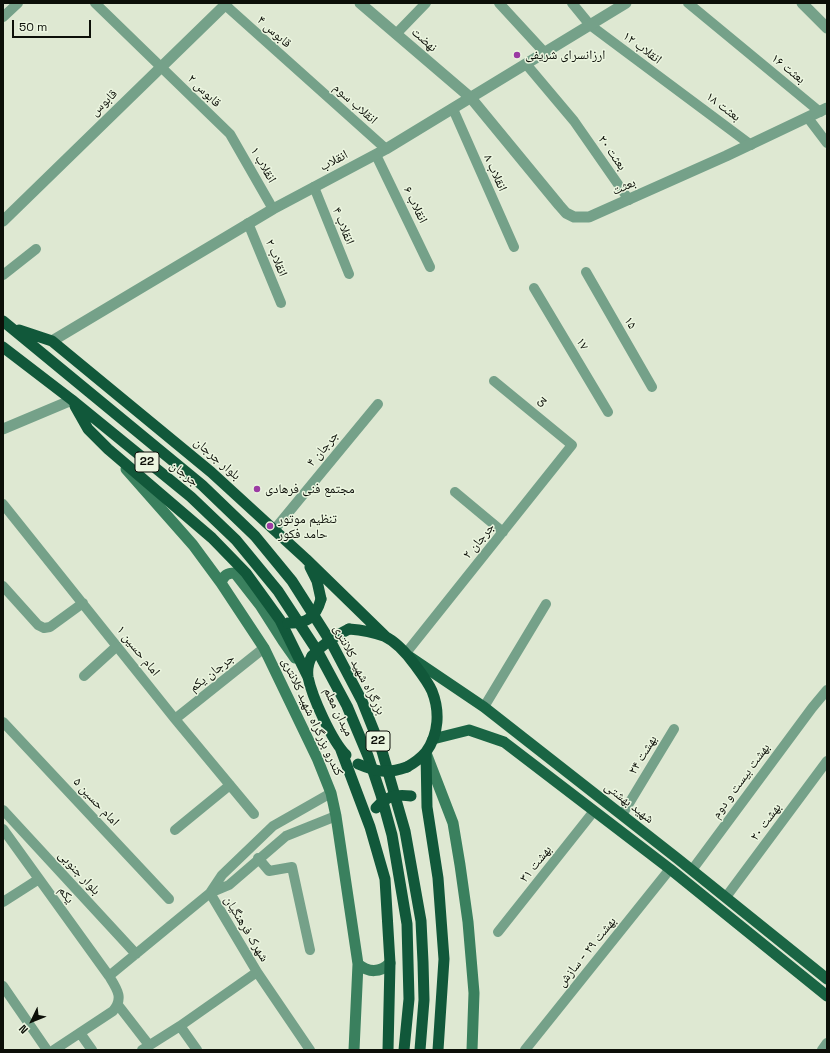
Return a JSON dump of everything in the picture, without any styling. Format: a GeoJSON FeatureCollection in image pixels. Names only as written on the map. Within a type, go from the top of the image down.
{"type":"FeatureCollection","features":[{"type":"Feature","properties":{"kind":"highway","name":"جرجان"},"geometry":{"type":"LineString","coordinates":[[3,321],[202,485]]}},
{"type":"Feature","properties":{"kind":"highway","name":"بلوار جرجان"},"geometry":{"type":"LineString","coordinates":[[12,328],[52,341],[211,472],[306,559],[386,637]]}},
{"type":"Feature","properties":{"kind":"highway","name":"جرجان"},"geometry":{"type":"LineString","coordinates":[[3,347],[72,400],[191,498],[236,540],[278,591]]}},
{"type":"Feature","properties":{"kind":"highway"},"geometry":{"type":"LineString","coordinates":[[72,400],[88,429],[212,538],[246,573],[284,622],[306,673]]}},
{"type":"Feature","properties":{"kind":"highway","name":"بزرگراه شهید کلانتری"},"geometry":{"type":"LineString","coordinates":[[202,485],[255,536],[292,581],[335,650],[362,701],[382,751],[405,831],[421,921],[424,962],[424,1000],[420,1050]]}},
{"type":"Feature","properties":{"kind":"highway"},"geometry":{"type":"LineString","coordinates":[[284,622],[297,624],[306,621],[316,612],[321,599],[317,581],[306,559]]}},
{"type":"Feature","properties":{"kind":"highway","name":"بزرگراه شهید کلانتری"},"geometry":{"type":"LineString","coordinates":[[278,591],[318,652],[347,706],[368,756],[392,835],[408,924],[410,999],[404,1050]]}},
{"type":"Feature","properties":{"kind":"highway","name":"میدان معلم"},"geometry":{"type":"LineString","coordinates":[[349,629],[386,637],[408,655],[432,689],[437,707],[438,721],[433,739],[426,752],[418,760],[407,767],[396,771],[374,771],[358,764],[341,750],[323,717],[306,673],[308,663],[322,645],[336,635],[349,629]]}},
{"type":"Feature","properties":{"kind":"highway"},"geometry":{"type":"LineString","coordinates":[[341,750],[370,827],[385,879],[390,963],[389,1045]]}},
{"type":"Feature","properties":{"kind":"highway"},"geometry":{"type":"LineString","coordinates":[[426,752],[427,807],[438,878],[444,959],[438,1050]]}},
{"type":"Feature","properties":{"kind":"highway"},"geometry":{"type":"LineString","coordinates":[[370,827],[371,817],[376,808],[382,801],[391,796],[401,794],[411,796],[420,800],[427,807]]}},
{"type":"Feature","properties":{"kind":"main road","name":"کندرو بزرگراه شهید کلانتری"},"geometry":{"type":"LineString","coordinates":[[108,448],[193,545],[221,583],[264,648],[317,758],[331,793],[336,816],[358,964],[354,1050]]}},
{"type":"Feature","properties":{"kind":"main road"},"geometry":{"type":"LineString","coordinates":[[221,583],[224,576],[229,573],[235,573],[260,605],[306,673]]}},
{"type":"Feature","properties":{"kind":"main road","name":"شهید بهشتی"},"geometry":{"type":"LineString","coordinates":[[408,655],[484,707],[692,870],[827,979]]}},
{"type":"Feature","properties":{"kind":"main road"},"geometry":{"type":"LineString","coordinates":[[433,739],[469,730],[504,742],[670,869],[827,996]]}},
{"type":"Feature","properties":{"kind":"main road"},"geometry":{"type":"LineString","coordinates":[[426,752],[453,823],[460,865],[468,922],[474,993],[472,1050]]}},
{"type":"Feature","properties":{"kind":"main road"},"geometry":{"type":"LineString","coordinates":[[358,964],[369,971],[375,971],[386,967],[390,963]]}},
{"type":"Feature","properties":{"kind":"main road"},"geometry":{"type":"LineString","coordinates":[[384,1050],[389,1045]]}},
{"type":"Feature","properties":{"kind":"street"},"geometry":{"type":"LineString","coordinates":[[3,17],[18,3]]}},
{"type":"Feature","properties":{"kind":"street","name":"۲ قابوس"},"geometry":{"type":"LineString","coordinates":[[95,3],[230,134]]}},
{"type":"Feature","properties":{"kind":"street","name":"نهضت"},"geometry":{"type":"LineString","coordinates":[[360,3],[471,98]]}},
{"type":"Feature","properties":{"kind":"street"},"geometry":{"type":"LineString","coordinates":[[396,34],[426,3]]}},
{"type":"Feature","properties":{"kind":"street"},"geometry":{"type":"LineString","coordinates":[[499,3],[545,53]]}},
{"type":"Feature","properties":{"kind":"street","name":"۱۲ انقلاب"},"geometry":{"type":"LineString","coordinates":[[572,3],[590,25],[679,91]]}},
{"type":"Feature","properties":{"kind":"street","name":"انقلاب"},"geometry":{"type":"LineString","coordinates":[[52,341],[273,208],[376,155],[626,3]]}},
{"type":"Feature","properties":{"kind":"street","name":"۱۶ بعثت"},"geometry":{"type":"LineString","coordinates":[[688,3],[740,47],[823,110]]}},
{"type":"Feature","properties":{"kind":"street"},"geometry":{"type":"LineString","coordinates":[[802,3],[827,28]]}},
{"type":"Feature","properties":{"kind":"street","name":"قابوس"},"geometry":{"type":"LineString","coordinates":[[3,221],[225,4]]}},
{"type":"Feature","properties":{"kind":"street","name":"۴ قابوس"},"geometry":{"type":"LineString","coordinates":[[225,4],[306,77]]}},
{"type":"Feature","properties":{"kind":"street","name":"۲۰ بعثت"},"geometry":{"type":"LineString","coordinates":[[526,64],[574,121],[629,200]]}},
{"type":"Feature","properties":{"kind":"street","name":"انقلاب سوم"},"geometry":{"type":"LineString","coordinates":[[306,77],[386,149]]}},
{"type":"Feature","properties":{"kind":"street","name":"۱۸ بعثت"},"geometry":{"type":"LineString","coordinates":[[679,91],[751,145]]}},
{"type":"Feature","properties":{"kind":"street","name":"بعثت"},"geometry":{"type":"LineString","coordinates":[[471,98],[566,213],[574,217],[588,217],[629,200],[751,145],[823,110]]}},
{"type":"Feature","properties":{"kind":"street","name":"۸ انقلاب"},"geometry":{"type":"LineString","coordinates":[[453,109],[514,247]]}},
{"type":"Feature","properties":{"kind":"street"},"geometry":{"type":"LineString","coordinates":[[808,118],[827,143]]}},
{"type":"Feature","properties":{"kind":"street","name":"انقلاب ۱"},"geometry":{"type":"LineString","coordinates":[[230,134],[273,208]]}},
{"type":"Feature","properties":{"kind":"street","name":"۶ انقلاب"},"geometry":{"type":"LineString","coordinates":[[376,155],[430,267]]}},
{"type":"Feature","properties":{"kind":"street","name":"۴ انقلاب"},"geometry":{"type":"LineString","coordinates":[[314,187],[348,274]]}},
{"type":"Feature","properties":{"kind":"street","name":"۲ انقلاب"},"geometry":{"type":"LineString","coordinates":[[248,223],[281,303]]}},
{"type":"Feature","properties":{"kind":"street"},"geometry":{"type":"LineString","coordinates":[[3,275],[36,249]]}},
{"type":"Feature","properties":{"kind":"street","name":"۱۵"},"geometry":{"type":"LineString","coordinates":[[586,272],[652,387]]}},
{"type":"Feature","properties":{"kind":"street","name":"۱۷"},"geometry":{"type":"LineString","coordinates":[[534,288],[608,412]]}},
{"type":"Feature","properties":{"kind":"street","name":"3"},"geometry":{"type":"LineString","coordinates":[[494,381],[572,446]]}},
{"type":"Feature","properties":{"kind":"street"},"geometry":{"type":"LineString","coordinates":[[3,429],[72,400]]}},
{"type":"Feature","properties":{"kind":"street","name":"۴ جرجان"},"geometry":{"type":"LineString","coordinates":[[274,530],[378,404]]}},
{"type":"Feature","properties":{"kind":"street","name":"جرجان ۲"},"geometry":{"type":"LineString","coordinates":[[408,655],[572,446]]}},
{"type":"Feature","properties":{"kind":"street"},"geometry":{"type":"LineString","coordinates":[[455,492],[503,532]]}},
{"type":"Feature","properties":{"kind":"street","name":"امام حسین ۱"},"geometry":{"type":"LineString","coordinates":[[3,504],[175,719],[254,814]]}},
{"type":"Feature","properties":{"kind":"street"},"geometry":{"type":"LineString","coordinates":[[3,586],[38,625],[44,628],[50,627],[82,603]]}},
{"type":"Feature","properties":{"kind":"street"},"geometry":{"type":"LineString","coordinates":[[484,707],[546,604]]}},
{"type":"Feature","properties":{"kind":"street"},"geometry":{"type":"LineString","coordinates":[[84,676],[117,646]]}},
{"type":"Feature","properties":{"kind":"street","name":"جرجان یکم"},"geometry":{"type":"LineString","coordinates":[[175,719],[264,648]]}},
{"type":"Feature","properties":{"kind":"street","name":"بهشت بیست و دوم"},"geometry":{"type":"LineString","coordinates":[[692,870],[827,690]]}},
{"type":"Feature","properties":{"kind":"street","name":"امام حسین ۵"},"geometry":{"type":"LineString","coordinates":[[3,722],[169,899]]}},
{"type":"Feature","properties":{"kind":"street","name":"بهشت ۲۴"},"geometry":{"type":"LineString","coordinates":[[622,815],[674,729]]}},
{"type":"Feature","properties":{"kind":"street","name":"بهشت ۲۰"},"geometry":{"type":"LineString","coordinates":[[726,897],[827,761]]}},
{"type":"Feature","properties":{"kind":"street"},"geometry":{"type":"LineString","coordinates":[[175,830],[230,785]]}},
{"type":"Feature","properties":{"kind":"street","name":"شهرک فرهنگیان"},"geometry":{"type":"LineString","coordinates":[[310,1050],[257,972],[210,893],[222,876],[273,826],[331,793]]}},
{"type":"Feature","properties":{"kind":"street","name":"بلوار جنوبی"},"geometry":{"type":"LineString","coordinates":[[3,810],[136,954]]}},
{"type":"Feature","properties":{"kind":"street","name":"بهشت ۳۱"},"geometry":{"type":"LineString","coordinates":[[498,932],[594,811]]}},
{"type":"Feature","properties":{"kind":"street"},"geometry":{"type":"LineString","coordinates":[[109,976],[210,893],[229,885],[258,858],[286,836],[336,816]]}},
{"type":"Feature","properties":{"kind":"street","name":"یکم"},"geometry":{"type":"LineString","coordinates":[[3,829],[109,976],[117,989],[119,997],[118,1005]]}},
{"type":"Feature","properties":{"kind":"street"},"geometry":{"type":"LineString","coordinates":[[258,858],[269,871],[292,867],[310,950]]}},
{"type":"Feature","properties":{"kind":"street","name":"بهشت ۲۹ - سازش"},"geometry":{"type":"LineString","coordinates":[[525,1050],[670,869]]}},
{"type":"Feature","properties":{"kind":"street"},"geometry":{"type":"LineString","coordinates":[[3,902],[39,879]]}},
{"type":"Feature","properties":{"kind":"street"},"geometry":{"type":"LineString","coordinates":[[54,1050],[113,1011],[118,1005],[146,1048],[257,972]]}},
{"type":"Feature","properties":{"kind":"street"},"geometry":{"type":"LineString","coordinates":[[3,986],[47,1050]]}},
{"type":"Feature","properties":{"kind":"street"},"geometry":{"type":"LineString","coordinates":[[180,1026],[197,1050]]}},
{"type":"Feature","properties":{"kind":"street"},"geometry":{"type":"LineString","coordinates":[[80,1033],[92,1050]]}},
{"type":"Feature","properties":{"kind":"street"},"geometry":{"type":"LineString","coordinates":[[822,1050],[827,1043]]}},
{"type":"Feature","properties":{"kind":"place","name":"ارزانسرای شریفی"},"geometry":{"type":"Point","coordinates":[517,55]}},
{"type":"Feature","properties":{"kind":"place","name":"مجتمع فنی فرهادی"},"geometry":{"type":"Point","coordinates":[257,489]}},
{"type":"Feature","properties":{"kind":"place","name":"تنظیم موتور حامد فکور"},"geometry":{"type":"Point","coordinates":[270,526]}}]}
